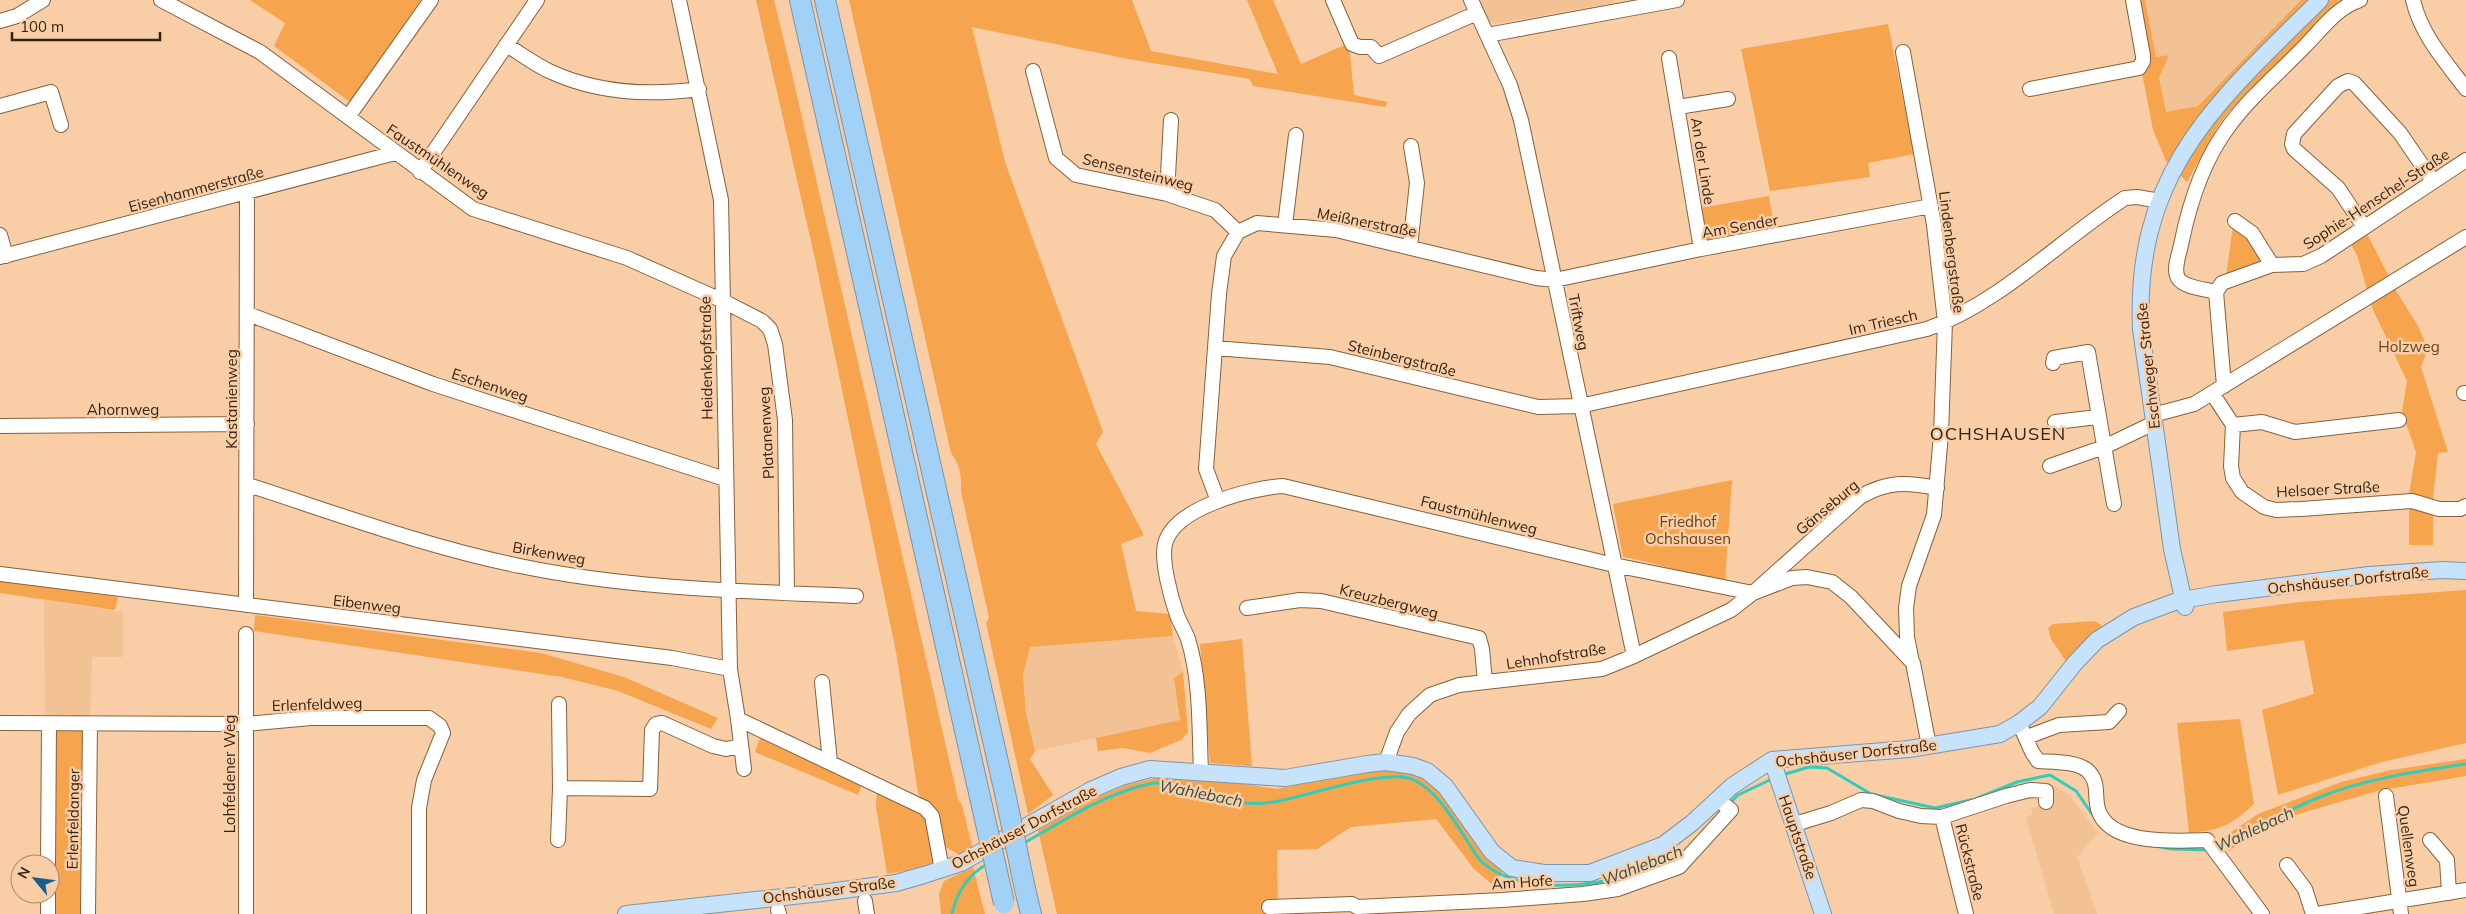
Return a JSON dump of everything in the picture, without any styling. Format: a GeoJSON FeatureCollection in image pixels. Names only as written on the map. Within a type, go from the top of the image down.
{"type":"FeatureCollection","features":[{"type":"Feature","properties":{"kind":"highway"},"geometry":{"type":"LineString","coordinates":[[800,0],[1005,909]]}},
{"type":"Feature","properties":{"kind":"highway"},"geometry":{"type":"LineString","coordinates":[[825,0],[1031,914]]}},
{"type":"Feature","properties":{"kind":"main road","name":"Eschweger Straße"},"geometry":{"type":"LineString","coordinates":[[2276,44],[2312,0]]}},
{"type":"Feature","properties":{"kind":"main road","name":"Eschweger Straße"},"geometry":{"type":"LineString","coordinates":[[2179,604],[2141,329],[2140,292],[2146,247],[2168,178],[2196,132],[2224,97],[2320,0]]}},
{"type":"Feature","properties":{"kind":"main road","name":"Ochshäuser Dorfstraße"},"geometry":{"type":"LineString","coordinates":[[942,870],[973,857],[1058,806],[1121,777],[1150,769],[1285,778],[1386,762],[1413,766],[1427,771],[1438,779],[1456,799],[1492,852],[1512,868],[1525,872],[1590,873],[1648,852],[1677,836],[1722,804],[1746,775],[2023,730],[2075,663],[2097,640],[2134,617],[2179,604],[2230,594],[2369,575],[2442,570],[2466,571]]}},
{"type":"Feature","properties":{"kind":"main road","name":"Hauptstraße"},"geometry":{"type":"LineString","coordinates":[[1776,771],[1795,824],[1823,914]]}},
{"type":"Feature","properties":{"kind":"main road","name":"Ochshäuser Straße"},"geometry":{"type":"LineString","coordinates":[[626,914],[896,883],[942,870]]}},
{"type":"Feature","properties":{"kind":"street"},"geometry":{"type":"LineString","coordinates":[[0,22],[17,16],[43,0]]}},
{"type":"Feature","properties":{"kind":"street","name":"Faustmühlenweg"},"geometry":{"type":"LineString","coordinates":[[161,0],[260,52],[394,153],[473,209],[627,258],[722,300]]}},
{"type":"Feature","properties":{"kind":"street"},"geometry":{"type":"LineString","coordinates":[[348,117],[431,0]]}},
{"type":"Feature","properties":{"kind":"street"},"geometry":{"type":"LineString","coordinates":[[420,172],[537,0]]}},
{"type":"Feature","properties":{"kind":"street","name":"Heidenkopfstraße"},"geometry":{"type":"LineString","coordinates":[[679,0],[721,200],[730,669],[744,769]]}},
{"type":"Feature","properties":{"kind":"street"},"geometry":{"type":"LineString","coordinates":[[1333,0],[1352,44],[1360,47],[1371,47],[1379,56],[1477,14]]}},
{"type":"Feature","properties":{"kind":"street","name":"Triftweg"},"geometry":{"type":"LineString","coordinates":[[1472,0],[1510,86],[1521,120],[1634,656]]}},
{"type":"Feature","properties":{"kind":"street"},"geometry":{"type":"LineString","coordinates":[[1487,35],[1622,5],[1677,0]]}},
{"type":"Feature","properties":{"kind":"street"},"geometry":{"type":"LineString","coordinates":[[2030,89],[2139,68],[2143,61],[2143,56],[2132,0]]}},
{"type":"Feature","properties":{"kind":"street"},"geometry":{"type":"LineString","coordinates":[[2360,0],[2351,3],[2334,16],[2245,107],[2228,127],[2195,191],[2175,271],[2179,280],[2184,284],[2216,292],[2218,390],[2233,425],[2262,422],[2295,432],[2399,420]]}},
{"type":"Feature","properties":{"kind":"street"},"geometry":{"type":"LineString","coordinates":[[2413,0],[2419,21],[2427,36],[2466,89]]}},
{"type":"Feature","properties":{"kind":"street"},"geometry":{"type":"LineString","coordinates":[[506,45],[548,70],[593,87],[668,93],[699,88]]}},
{"type":"Feature","properties":{"kind":"street","name":"Lindenbergstraße"},"geometry":{"type":"LineString","coordinates":[[1903,52],[1931,206],[1945,322],[1941,434],[1934,515],[1910,586],[1906,608],[1907,637],[1912,663]]}},
{"type":"Feature","properties":{"kind":"street","name":"An der Linde"},"geometry":{"type":"LineString","coordinates":[[1669,58],[1701,249]]}},
{"type":"Feature","properties":{"kind":"street","name":"Sensensteinweg"},"geometry":{"type":"LineString","coordinates":[[1033,71],[1056,158],[1069,171],[1076,175],[1167,194],[1214,210],[1238,232]]}},
{"type":"Feature","properties":{"kind":"street"},"geometry":{"type":"LineString","coordinates":[[2364,227],[2338,188],[2294,149],[2292,144],[2294,134],[2338,86],[2348,81],[2354,83],[2400,133],[2433,181]]}},
{"type":"Feature","properties":{"kind":"street"},"geometry":{"type":"LineString","coordinates":[[0,106],[52,92],[61,126]]}},
{"type":"Feature","properties":{"kind":"street","name":"An der Linde"},"geometry":{"type":"LineString","coordinates":[[1678,107],[1728,99]]}},
{"type":"Feature","properties":{"kind":"street"},"geometry":{"type":"LineString","coordinates":[[1167,194],[1171,120]]}},
{"type":"Feature","properties":{"kind":"street"},"geometry":{"type":"LineString","coordinates":[[1285,224],[1296,135]]}},
{"type":"Feature","properties":{"kind":"street"},"geometry":{"type":"LineString","coordinates":[[1410,146],[1417,183],[1410,247]]}},
{"type":"Feature","properties":{"kind":"street","name":"Eisenhammerstraße"},"geometry":{"type":"LineString","coordinates":[[0,235],[3,256],[394,153]]}},
{"type":"Feature","properties":{"kind":"street","name":"Sophie-Henschel-Straße"},"geometry":{"type":"LineString","coordinates":[[2216,292],[2222,283],[2272,265],[2302,264],[2321,256],[2466,160]]}},
{"type":"Feature","properties":{"kind":"street","name":"Kastanienweg"},"geometry":{"type":"LineString","coordinates":[[246,605],[248,485],[247,192]]}},
{"type":"Feature","properties":{"kind":"street","name":"Im Triesch"},"geometry":{"type":"LineString","coordinates":[[1580,406],[1927,329],[1960,316],[2006,285],[2125,198],[2137,197],[2160,200]]}},
{"type":"Feature","properties":{"kind":"street","name":"Am Sender"},"geometry":{"type":"LineString","coordinates":[[1555,280],[1701,249],[1931,206]]}},
{"type":"Feature","properties":{"kind":"street"},"geometry":{"type":"LineString","coordinates":[[2235,221],[2252,233],[2272,265]]}},
{"type":"Feature","properties":{"kind":"street","name":"Meißnerstraße"},"geometry":{"type":"LineString","coordinates":[[1238,232],[1257,223],[1336,230],[1536,278],[1555,280]]}},
{"type":"Feature","properties":{"kind":"street"},"geometry":{"type":"LineString","coordinates":[[1218,501],[1206,469],[1224,256],[1238,232]]}},
{"type":"Feature","properties":{"kind":"street"},"geometry":{"type":"LineString","coordinates":[[2050,466],[2104,446],[2153,419],[2194,404],[2466,237]]}},
{"type":"Feature","properties":{"kind":"street","name":"Platanenweg"},"geometry":{"type":"LineString","coordinates":[[722,300],[762,321],[770,329],[775,344],[785,420],[787,593]]}},
{"type":"Feature","properties":{"kind":"street","name":"Eschenweg"},"geometry":{"type":"LineString","coordinates":[[248,314],[436,385],[725,479]]}},
{"type":"Feature","properties":{"kind":"street","name":"Steinbergstraße"},"geometry":{"type":"LineString","coordinates":[[1215,348],[1330,357],[1538,407],[1580,406]]}},
{"type":"Feature","properties":{"kind":"street"},"geometry":{"type":"LineString","coordinates":[[2053,364],[2054,358],[2088,352],[2114,504]]}},
{"type":"Feature","properties":{"kind":"street"},"geometry":{"type":"LineString","coordinates":[[2055,422],[2098,417]]}},
{"type":"Feature","properties":{"kind":"street","name":"Ahornweg"},"geometry":{"type":"LineString","coordinates":[[0,426],[247,424]]}},
{"type":"Feature","properties":{"kind":"street","name":"Helsaer Straße"},"geometry":{"type":"LineString","coordinates":[[2233,425],[2231,466],[2233,478],[2242,492],[2264,507],[2276,510],[2301,509],[2412,501],[2439,509],[2460,509],[2466,506]]}},
{"type":"Feature","properties":{"kind":"street","name":"Gänseburg"},"geometry":{"type":"LineString","coordinates":[[1753,593],[1860,497],[1876,487],[1896,483],[1936,488]]}},
{"type":"Feature","properties":{"kind":"street","name":"Birkenweg"},"geometry":{"type":"LineString","coordinates":[[248,485],[409,538],[520,566],[625,582],[729,590],[856,596]]}},
{"type":"Feature","properties":{"kind":"street","name":"Faustmühlenweg"},"geometry":{"type":"LineString","coordinates":[[1201,772],[1196,678],[1188,638],[1172,601],[1166,570],[1165,544],[1175,527],[1218,501],[1262,488],[1283,486],[1301,488],[1614,564],[1753,593]]}},
{"type":"Feature","properties":{"kind":"street","name":"Eibenweg"},"geometry":{"type":"LineString","coordinates":[[0,574],[672,658],[730,669]]}},
{"type":"Feature","properties":{"kind":"street"},"geometry":{"type":"LineString","coordinates":[[1753,593],[1792,578],[1807,577],[1832,582],[1851,597],[1912,663],[1929,746]]}},
{"type":"Feature","properties":{"kind":"street","name":"Lehnhofstraße"},"geometry":{"type":"LineString","coordinates":[[1386,762],[1397,732],[1409,714],[1430,695],[1459,685],[1509,681],[1602,669],[1731,610],[1753,593]]}},
{"type":"Feature","properties":{"kind":"street","name":"Kreuzbergweg"},"geometry":{"type":"LineString","coordinates":[[1247,608],[1300,600],[1321,602],[1479,638],[1485,682]]}},
{"type":"Feature","properties":{"kind":"street","name":"Lohfeldener Weg"},"geometry":{"type":"LineString","coordinates":[[246,634],[246,914]]}},
{"type":"Feature","properties":{"kind":"street"},"geometry":{"type":"LineString","coordinates":[[822,682],[830,762]]}},
{"type":"Feature","properties":{"kind":"street"},"geometry":{"type":"LineString","coordinates":[[558,840],[560,704]]}},
{"type":"Feature","properties":{"kind":"street"},"geometry":{"type":"LineString","coordinates":[[2119,711],[2109,722],[2059,725],[2023,730],[2032,752],[2038,760],[2069,764],[2086,769],[2095,784],[2097,807],[2102,820],[2114,831],[2166,841],[2207,840],[2224,860],[2262,914]]}},
{"type":"Feature","properties":{"kind":"street","name":"Erlenfeldweg"},"geometry":{"type":"LineString","coordinates":[[0,723],[245,724],[311,718],[429,718],[440,726],[443,733],[442,742],[424,780],[419,808],[418,914]]}},
{"type":"Feature","properties":{"kind":"street"},"geometry":{"type":"LineString","coordinates":[[738,719],[926,808],[932,816],[942,870]]}},
{"type":"Feature","properties":{"kind":"street"},"geometry":{"type":"LineString","coordinates":[[560,788],[650,789],[652,730],[656,724],[662,723],[726,749],[741,746]]}},
{"type":"Feature","properties":{"kind":"street","name":"Erlenfeldanger"},"geometry":{"type":"LineString","coordinates":[[48,724],[48,854]]}},
{"type":"Feature","properties":{"kind":"street","name":"Erlenfeldanger"},"geometry":{"type":"LineString","coordinates":[[88,914],[90,724]]}},
{"type":"Feature","properties":{"kind":"street"},"geometry":{"type":"LineString","coordinates":[[1795,824],[1832,813],[1860,800],[1873,802],[1899,812],[1942,817],[2030,790],[2046,791],[2046,802]]}},
{"type":"Feature","properties":{"kind":"street","name":"Quellenweg"},"geometry":{"type":"LineString","coordinates":[[2386,796],[2401,907]]}},
{"type":"Feature","properties":{"kind":"street","name":"Am Hofe"},"geometry":{"type":"LineString","coordinates":[[1269,907],[1352,904],[1357,910],[1583,894],[1618,889],[1679,866],[1731,810],[1722,804]]}},
{"type":"Feature","properties":{"kind":"street","name":"Rückstraße"},"geometry":{"type":"LineString","coordinates":[[1942,817],[1966,914]]}},
{"type":"Feature","properties":{"kind":"street","name":"Quellenweg"},"geometry":{"type":"LineString","coordinates":[[2430,840],[2447,860],[2449,893]]}},
{"type":"Feature","properties":{"kind":"street"},"geometry":{"type":"LineString","coordinates":[[2287,865],[2305,889],[2313,914]]}},
{"type":"Feature","properties":{"kind":"street","name":"Quellenweg"},"geometry":{"type":"LineString","coordinates":[[2317,914],[2401,907],[2466,890]]}},
{"type":"Feature","properties":{"kind":"shaded area"},"geometry":{"type":"Polygon","coordinates":[[[1480,0],[1615,0],[1613,3],[1495,24],[1489,20],[1480,0]]]}},
{"type":"Feature","properties":{"kind":"shaded area"},"geometry":{"type":"Polygon","coordinates":[[[2145,0],[2301,0],[2198,106],[2166,112],[2159,78],[2169,55],[2156,57],[2145,0]]]}},
{"type":"Feature","properties":{"kind":"shaded area"},"geometry":{"type":"Polygon","coordinates":[[[44,600],[123,612],[123,657],[92,657],[90,717],[45,716],[44,600]]]}},
{"type":"Feature","properties":{"kind":"shaded area"},"geometry":{"type":"Polygon","coordinates":[[[1173,636],[1183,672],[1174,678],[1180,720],[1035,751],[1027,713],[1023,676],[1030,647],[1173,636]]]}},
{"type":"Feature","properties":{"kind":"shaded area"},"geometry":{"type":"Polygon","coordinates":[[[2052,784],[2070,796],[2098,833],[2077,857],[2097,914],[2054,914],[2026,817],[2033,814],[2031,808],[2052,802],[2052,784]]]}},
{"type":"Feature","properties":{"kind":"green space"},"geometry":{"type":"Polygon","coordinates":[[[250,0],[421,0],[350,102],[274,46],[285,23],[250,0]]]}},
{"type":"Feature","properties":{"kind":"green space"},"geometry":{"type":"Polygon","coordinates":[[[756,0],[774,0],[792,74],[958,799],[962,805],[973,850],[958,854],[944,846],[918,793],[896,652],[815,259],[756,0]]]}},
{"type":"Feature","properties":{"kind":"green space"},"geometry":{"type":"Polygon","coordinates":[[[849,0],[1132,0],[1151,51],[1278,74],[1247,0],[1273,0],[1301,64],[1349,43],[1354,95],[1388,102],[1385,107],[1253,86],[1250,79],[1128,59],[972,27],[1005,162],[1103,432],[1096,444],[1144,535],[1121,544],[1136,611],[1170,614],[1173,636],[1030,647],[1023,676],[1026,712],[1035,751],[1030,759],[1053,795],[1028,814],[986,623],[989,618],[961,492],[960,471],[951,453],[849,0]]]}},
{"type":"Feature","properties":{"kind":"green space"},"geometry":{"type":"Polygon","coordinates":[[[2137,0],[2145,0],[2156,57],[2169,55],[2159,78],[2166,112],[2198,106],[2301,0],[2340,0],[2229,112],[2218,126],[2187,182],[2166,161],[2153,130],[2142,73],[2149,66],[2137,0]]]}},
{"type":"Feature","properties":{"kind":"green space"},"geometry":{"type":"Polygon","coordinates":[[[1888,24],[1914,154],[1868,163],[1870,177],[1770,191],[1741,49],[1888,24]]]}},
{"type":"Feature","properties":{"kind":"green space"},"geometry":{"type":"Polygon","coordinates":[[[1769,196],[1774,228],[1706,240],[1700,208],[1769,196]]]}},
{"type":"Feature","properties":{"kind":"green space"},"geometry":{"type":"Polygon","coordinates":[[[2233,226],[2250,236],[2262,262],[2226,276],[2233,226]]]}},
{"type":"Feature","properties":{"kind":"green space","name":"Holzweg"},"geometry":{"type":"Polygon","coordinates":[[[2366,232],[2398,294],[2418,326],[2428,349],[2421,367],[2448,452],[2438,453],[2433,498],[2433,545],[2409,545],[2409,494],[2416,452],[2402,412],[2407,381],[2373,310],[2357,255],[2350,243],[2366,232]]]}},
{"type":"Feature","properties":{"kind":"green space","name":"Friedhof Ochshausen"},"geometry":{"type":"Polygon","coordinates":[[[1732,480],[1725,582],[1623,557],[1613,504],[1732,480]]]}},
{"type":"Feature","properties":{"kind":"green space"},"geometry":{"type":"Polygon","coordinates":[[[0,581],[118,597],[115,610],[0,593],[0,581]]]}},
{"type":"Feature","properties":{"kind":"green space"},"geometry":{"type":"Polygon","coordinates":[[[2466,590],[2466,743],[2382,762],[2278,795],[2262,710],[2314,694],[2304,640],[2227,651],[2223,612],[2300,602],[2466,590]]]}},
{"type":"Feature","properties":{"kind":"green space"},"geometry":{"type":"Polygon","coordinates":[[[255,615],[541,653],[624,677],[718,718],[711,729],[618,691],[562,677],[254,631],[255,615]]]}},
{"type":"Feature","properties":{"kind":"green space"},"geometry":{"type":"Polygon","coordinates":[[[2094,621],[2102,625],[2066,661],[2051,639],[2048,628],[2053,624],[2094,621]]]}},
{"type":"Feature","properties":{"kind":"green space"},"geometry":{"type":"Polygon","coordinates":[[[1242,639],[1252,766],[1210,763],[1200,644],[1242,639]]]}},
{"type":"Feature","properties":{"kind":"green space"},"geometry":{"type":"Polygon","coordinates":[[[1183,672],[1188,732],[1181,740],[1150,753],[1123,748],[1098,751],[1096,738],[1180,720],[1174,678],[1183,672]]]}},
{"type":"Feature","properties":{"kind":"green space"},"geometry":{"type":"Polygon","coordinates":[[[2240,719],[2254,804],[2224,826],[2189,833],[2177,723],[2240,719]]]}},
{"type":"Feature","properties":{"kind":"green space"},"geometry":{"type":"Polygon","coordinates":[[[81,728],[84,731],[83,914],[52,914],[52,904],[60,904],[60,854],[52,854],[53,732],[56,729],[81,728]]]}},
{"type":"Feature","properties":{"kind":"green space"},"geometry":{"type":"Polygon","coordinates":[[[760,738],[862,784],[858,795],[755,752],[760,738]]]}},
{"type":"Feature","properties":{"kind":"green space"},"geometry":{"type":"Polygon","coordinates":[[[2466,759],[2466,776],[2377,791],[2278,820],[2228,851],[2221,839],[2258,814],[2341,782],[2391,770],[2466,759]]]}},
{"type":"Feature","properties":{"kind":"green space"},"geometry":{"type":"Polygon","coordinates":[[[1409,769],[1445,791],[1503,870],[1494,886],[1474,869],[1436,819],[1351,827],[1317,849],[1277,850],[1278,914],[1057,914],[1038,830],[1096,798],[1126,785],[1160,777],[1211,779],[1277,789],[1359,771],[1409,769]]]}},
{"type":"Feature","properties":{"kind":"green space"},"geometry":{"type":"Polygon","coordinates":[[[877,791],[923,812],[930,818],[937,865],[887,874],[876,806],[877,791]]]}},
{"type":"Feature","properties":{"kind":"green space"},"geometry":{"type":"Polygon","coordinates":[[[973,867],[985,914],[941,914],[939,894],[944,881],[973,867]]]}},
{"type":"Feature","properties":{"kind":"waterway","name":"Wahlebach"},"geometry":{"type":"LineString","coordinates":[[2218,849],[2307,802],[2337,791],[2392,776],[2466,764]]}},
{"type":"Feature","properties":{"kind":"waterway","name":"Wahlebach"},"geometry":{"type":"LineString","coordinates":[[1782,775],[1809,767],[1827,768],[1871,794],[1935,808],[1975,799],[2017,782],[2050,775],[2076,791],[2097,821]]}},
{"type":"Feature","properties":{"kind":"waterway","name":"Wahlebach"},"geometry":{"type":"LineString","coordinates":[[1022,844],[1107,798],[1151,783],[1164,784],[1237,802],[1261,803],[1288,799],[1366,780],[1402,777],[1414,780],[1437,798],[1481,861],[1501,874],[1525,882],[1553,885],[1611,880],[1639,873],[1685,852]]}},
{"type":"Feature","properties":{"kind":"waterway","name":"Wahlebach"},"geometry":{"type":"LineString","coordinates":[[1730,803],[1738,795],[1774,778]]}},
{"type":"Feature","properties":{"kind":"waterway","name":"Wahlebach"},"geometry":{"type":"LineString","coordinates":[[2113,836],[2125,841]]}},
{"type":"Feature","properties":{"kind":"waterway","name":"Wahlebach"},"geometry":{"type":"LineString","coordinates":[[2156,846],[2171,849],[2210,850]]}},
{"type":"Feature","properties":{"kind":"waterway","name":"Wahlebach"},"geometry":{"type":"LineString","coordinates":[[952,914],[964,884],[975,872],[989,863]]}},
{"type":"Feature","properties":{"kind":"district","name":"OCHSHAUSEN"},"geometry":{"type":"Point","coordinates":[1998,433]}}]}
